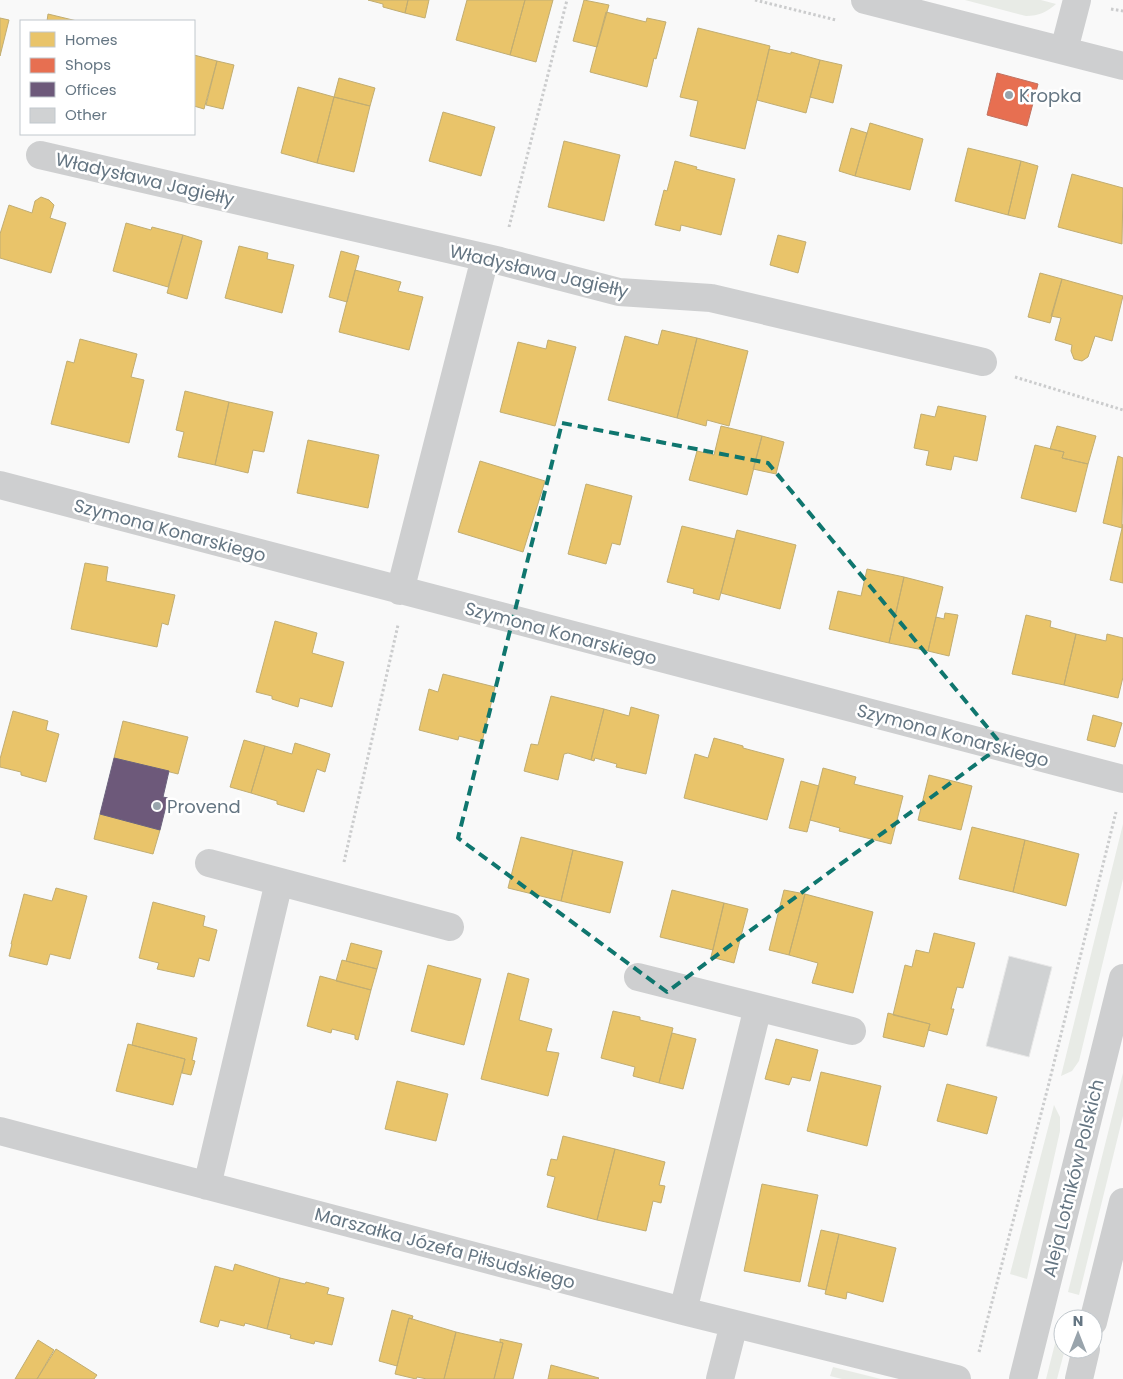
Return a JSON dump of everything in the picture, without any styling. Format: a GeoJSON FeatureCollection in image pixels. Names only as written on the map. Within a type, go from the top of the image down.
{"type":"FeatureCollection","features":[{"type":"Feature","properties":{"kind":"street"},"geometry":{"type":"LineString","coordinates":[[865,0],[1123,66]]}},
{"type":"Feature","properties":{"kind":"street"},"geometry":{"type":"LineString","coordinates":[[1064,50],[1077,0]]}},
{"type":"Feature","properties":{"kind":"street","name":"Władysława Jagiełły"},"geometry":{"type":"LineString","coordinates":[[40,155],[493,260],[619,292],[711,298],[983,362]]}},
{"type":"Feature","properties":{"kind":"street"},"geometry":{"type":"LineString","coordinates":[[400,591],[493,260]]}},
{"type":"Feature","properties":{"kind":"street","name":"Szymona Konarskiego"},"geometry":{"type":"LineString","coordinates":[[0,485],[400,591],[1121,791]]}},
{"type":"Feature","properties":{"kind":"street"},"geometry":{"type":"LineString","coordinates":[[209,863],[450,927]]}},
{"type":"Feature","properties":{"kind":"street"},"geometry":{"type":"LineString","coordinates":[[206,1186],[279,882]]}},
{"type":"Feature","properties":{"kind":"street"},"geometry":{"type":"LineString","coordinates":[[638,977],[852,1031]]}},
{"type":"Feature","properties":{"kind":"street","name":"Aleja Lotników Polskich"},"geometry":{"type":"LineString","coordinates":[[1023,1379],[1123,978]]}},
{"type":"Feature","properties":{"kind":"street"},"geometry":{"type":"LineString","coordinates":[[683,1311],[758,1007]]}},
{"type":"Feature","properties":{"kind":"street","name":"Marszałka Józefa Piłsudskiego"},"geometry":{"type":"LineString","coordinates":[[0,1132],[683,1311],[957,1379]]}},
{"type":"Feature","properties":{"kind":"street"},"geometry":{"type":"LineString","coordinates":[[1096,1309],[1123,1202]]}},
{"type":"Feature","properties":{"kind":"street"},"geometry":{"type":"LineString","coordinates":[[720,1379],[734,1324]]}},
{"type":"Feature","properties":{"kind":"street"},"geometry":{"type":"LineString","coordinates":[[1079,1379],[1084,1359]]}},
{"type":"Feature","properties":{"kind":"path"},"geometry":{"type":"LineString","coordinates":[[493,260],[567,0]]}},
{"type":"Feature","properties":{"kind":"path"},"geometry":{"type":"LineString","coordinates":[[983,362],[1022,380],[1123,410]]}},
{"type":"Feature","properties":{"kind":"path"},"geometry":{"type":"LineString","coordinates":[[336,897],[398,629],[400,591]]}},
{"type":"Feature","properties":{"kind":"path"},"geometry":{"type":"LineString","coordinates":[[977,1360],[1048,1087],[1121,791]]}},
{"type":"Feature","properties":{"kind":"highlighted area"},"geometry":{"type":"Polygon","coordinates":[[[562,423],[768,463],[1002,745],[667,992],[458,838],[562,423]]]}},
{"type":"Feature","properties":{"kind":"shaded area"},"geometry":{"type":"Polygon","coordinates":[[[965,0],[1041,0],[1056,4],[1043,13],[1026,16],[965,0]]]}},
{"type":"Feature","properties":{"kind":"shaded area"},"geometry":{"type":"Polygon","coordinates":[[[1123,824],[1123,879],[1079,1061],[1072,1071],[1061,1076],[1123,824]]]}},
{"type":"Feature","properties":{"kind":"shaded area"},"geometry":{"type":"Polygon","coordinates":[[[1123,1073],[1123,1116],[1079,1295],[1068,1292],[1123,1073]]]}},
{"type":"Feature","properties":{"kind":"shaded area"},"geometry":{"type":"Polygon","coordinates":[[[1054,1105],[1060,1117],[1060,1131],[1027,1279],[1010,1274],[1054,1105]]]}},
{"type":"Feature","properties":{"kind":"shaded area"},"geometry":{"type":"Polygon","coordinates":[[[1053,1352],[1053,1359],[1062,1359],[1057,1379],[1046,1379],[1053,1352]]]}},
{"type":"Feature","properties":{"kind":"shaded area"},"geometry":{"type":"Polygon","coordinates":[[[833,1367],[881,1379],[842,1379],[830,1376],[833,1367]]]}},
{"type":"Feature","properties":{"kind":"building: Homes"},"geometry":{"type":"Polygon","coordinates":[[[368,0],[408,0],[405,13],[383,7],[383,4],[368,0]]]}},
{"type":"Feature","properties":{"kind":"building: Homes"},"geometry":{"type":"Polygon","coordinates":[[[408,0],[429,0],[425,18],[405,13],[408,0]]]}},
{"type":"Feature","properties":{"kind":"building: Homes"},"geometry":{"type":"Polygon","coordinates":[[[467,0],[525,0],[510,55],[456,40],[467,0]]]}},
{"type":"Feature","properties":{"kind":"building: Homes"},"geometry":{"type":"Polygon","coordinates":[[[525,0],[553,0],[536,62],[510,55],[525,0]]]}},
{"type":"Feature","properties":{"kind":"building: Homes"},"geometry":{"type":"Polygon","coordinates":[[[584,0],[609,5],[597,47],[573,41],[584,0]]]}},
{"type":"Feature","properties":{"kind":"building: Homes"},"geometry":{"type":"Polygon","coordinates":[[[606,12],[646,22],[647,18],[666,22],[647,87],[590,72],[606,12]]]}},
{"type":"Feature","properties":{"kind":"building: Homes"},"geometry":{"type":"Polygon","coordinates":[[[48,14],[73,20],[47,20],[48,14]]]}},
{"type":"Feature","properties":{"kind":"building: Homes"},"geometry":{"type":"Polygon","coordinates":[[[0,18],[9,20],[0,56],[0,18]]]}},
{"type":"Feature","properties":{"kind":"building: Homes"},"geometry":{"type":"Polygon","coordinates":[[[698,28],[770,46],[745,149],[690,136],[698,101],[680,97],[698,28]]]}},
{"type":"Feature","properties":{"kind":"building: Homes"},"geometry":{"type":"Polygon","coordinates":[[[769,49],[791,54],[791,52],[820,60],[806,113],[757,100],[769,49]]]}},
{"type":"Feature","properties":{"kind":"building: Homes"},"geometry":{"type":"Polygon","coordinates":[[[195,55],[217,61],[204,109],[195,106],[195,55]]]}},
{"type":"Feature","properties":{"kind":"building: Homes"},"geometry":{"type":"Polygon","coordinates":[[[820,60],[842,65],[833,103],[810,97],[820,60]]]}},
{"type":"Feature","properties":{"kind":"building: Homes"},"geometry":{"type":"Polygon","coordinates":[[[217,61],[234,65],[223,109],[206,105],[217,61]]]}},
{"type":"Feature","properties":{"kind":"building: Homes"},"geometry":{"type":"Polygon","coordinates":[[[339,78],[375,88],[370,106],[334,97],[339,78]]]}},
{"type":"Feature","properties":{"kind":"building: Homes"},"geometry":{"type":"Polygon","coordinates":[[[298,87],[334,97],[317,163],[281,153],[298,87]]]}},
{"type":"Feature","properties":{"kind":"building: Homes"},"geometry":{"type":"Polygon","coordinates":[[[334,97],[370,106],[354,172],[317,163],[334,97]]]}},
{"type":"Feature","properties":{"kind":"building: Homes"},"geometry":{"type":"Polygon","coordinates":[[[443,112],[495,127],[481,176],[429,161],[443,112]]]}},
{"type":"Feature","properties":{"kind":"building: Homes"},"geometry":{"type":"Polygon","coordinates":[[[870,123],[923,139],[910,190],[855,176],[870,123]]]}},
{"type":"Feature","properties":{"kind":"building: Homes"},"geometry":{"type":"Polygon","coordinates":[[[851,128],[867,133],[855,176],[839,171],[851,128]]]}},
{"type":"Feature","properties":{"kind":"building: Homes"},"geometry":{"type":"Polygon","coordinates":[[[564,141],[620,155],[604,221],[548,207],[564,141]]]}},
{"type":"Feature","properties":{"kind":"building: Homes"},"geometry":{"type":"Polygon","coordinates":[[[968,148],[1021,161],[1008,215],[955,201],[968,148]]]}},
{"type":"Feature","properties":{"kind":"building: Homes"},"geometry":{"type":"Polygon","coordinates":[[[675,161],[697,167],[696,169],[735,179],[721,235],[681,225],[680,231],[655,225],[664,190],[667,191],[675,161]]]}},
{"type":"Feature","properties":{"kind":"building: Homes"},"geometry":{"type":"Polygon","coordinates":[[[1021,161],[1038,166],[1025,219],[1008,215],[1021,161]]]}},
{"type":"Feature","properties":{"kind":"building: Homes"},"geometry":{"type":"Polygon","coordinates":[[[1072,174],[1123,188],[1122,244],[1058,227],[1072,174]]]}},
{"type":"Feature","properties":{"kind":"building: Homes"},"geometry":{"type":"Polygon","coordinates":[[[41,197],[49,200],[54,205],[50,218],[66,223],[51,273],[0,258],[0,234],[9,205],[32,213],[35,201],[41,197]]]}},
{"type":"Feature","properties":{"kind":"building: Homes"},"geometry":{"type":"Polygon","coordinates":[[[126,223],[151,230],[152,227],[183,235],[168,287],[113,271],[126,223]]]}},
{"type":"Feature","properties":{"kind":"building: Homes"},"geometry":{"type":"Polygon","coordinates":[[[183,235],[202,241],[187,299],[167,293],[183,235]]]}},
{"type":"Feature","properties":{"kind":"building: Homes"},"geometry":{"type":"Polygon","coordinates":[[[778,235],[806,242],[798,273],[770,265],[778,235]]]}},
{"type":"Feature","properties":{"kind":"building: Homes"},"geometry":{"type":"Polygon","coordinates":[[[239,246],[268,253],[267,259],[294,265],[282,313],[225,298],[239,246]]]}},
{"type":"Feature","properties":{"kind":"building: Homes"},"geometry":{"type":"Polygon","coordinates":[[[341,251],[359,256],[347,302],[329,297],[341,251]]]}},
{"type":"Feature","properties":{"kind":"building: Homes"},"geometry":{"type":"Polygon","coordinates":[[[355,270],[401,282],[398,291],[423,297],[409,350],[339,332],[355,270]]]}},
{"type":"Feature","properties":{"kind":"building: Homes"},"geometry":{"type":"Polygon","coordinates":[[[1040,273],[1062,279],[1050,323],[1028,317],[1040,273]]]}},
{"type":"Feature","properties":{"kind":"building: Homes"},"geometry":{"type":"Polygon","coordinates":[[[1062,279],[1123,296],[1112,341],[1095,336],[1088,357],[1082,361],[1074,359],[1071,351],[1072,345],[1055,340],[1061,318],[1051,316],[1062,279]]]}},
{"type":"Feature","properties":{"kind":"building: Homes"},"geometry":{"type":"Polygon","coordinates":[[[662,330],[697,338],[677,418],[608,400],[625,336],[658,345],[662,330]]]}},
{"type":"Feature","properties":{"kind":"building: Homes"},"geometry":{"type":"Polygon","coordinates":[[[697,338],[748,351],[729,426],[707,420],[706,426],[677,418],[697,338]]]}},
{"type":"Feature","properties":{"kind":"building: Homes"},"geometry":{"type":"Polygon","coordinates":[[[80,339],[137,354],[131,377],[144,380],[129,443],[51,424],[67,361],[74,363],[80,339]]]}},
{"type":"Feature","properties":{"kind":"building: Homes"},"geometry":{"type":"Polygon","coordinates":[[[548,340],[576,347],[555,426],[500,412],[518,342],[546,349],[548,340]]]}},
{"type":"Feature","properties":{"kind":"building: Homes"},"geometry":{"type":"Polygon","coordinates":[[[185,391],[229,402],[215,465],[178,457],[184,432],[176,430],[185,391]]]}},
{"type":"Feature","properties":{"kind":"building: Homes"},"geometry":{"type":"Polygon","coordinates":[[[229,402],[273,412],[264,452],[253,450],[248,473],[215,465],[229,402]]]}},
{"type":"Feature","properties":{"kind":"building: Homes"},"geometry":{"type":"Polygon","coordinates":[[[938,406],[986,416],[977,461],[954,456],[951,470],[926,465],[929,451],[914,448],[921,414],[935,417],[938,406]]]}},
{"type":"Feature","properties":{"kind":"building: Homes"},"geometry":{"type":"Polygon","coordinates":[[[721,426],[762,436],[747,495],[689,480],[697,451],[714,455],[721,426]]]}},
{"type":"Feature","properties":{"kind":"building: Homes"},"geometry":{"type":"Polygon","coordinates":[[[1057,426],[1096,436],[1088,464],[1062,458],[1064,452],[1050,449],[1057,426]]]}},
{"type":"Feature","properties":{"kind":"building: Homes"},"geometry":{"type":"Polygon","coordinates":[[[762,436],[784,442],[776,474],[753,469],[762,436]]]}},
{"type":"Feature","properties":{"kind":"building: Homes"},"geometry":{"type":"Polygon","coordinates":[[[308,440],[379,455],[368,508],[297,493],[308,440]]]}},
{"type":"Feature","properties":{"kind":"building: Homes"},"geometry":{"type":"Polygon","coordinates":[[[1035,445],[1064,452],[1062,458],[1088,464],[1076,512],[1021,498],[1035,445]]]}},
{"type":"Feature","properties":{"kind":"building: Homes"},"geometry":{"type":"Polygon","coordinates":[[[1118,456],[1123,458],[1122,528],[1103,523],[1118,456]]]}},
{"type":"Feature","properties":{"kind":"building: Homes"},"geometry":{"type":"Polygon","coordinates":[[[480,461],[545,481],[523,552],[458,532],[480,461]]]}},
{"type":"Feature","properties":{"kind":"building: Homes"},"geometry":{"type":"Polygon","coordinates":[[[586,484],[632,496],[620,545],[612,543],[606,564],[568,554],[586,484]]]}},
{"type":"Feature","properties":{"kind":"building: Homes"},"geometry":{"type":"Polygon","coordinates":[[[1123,524],[1123,583],[1110,580],[1123,524]]]}},
{"type":"Feature","properties":{"kind":"building: Homes"},"geometry":{"type":"Polygon","coordinates":[[[682,526],[735,539],[719,600],[693,593],[694,589],[667,582],[682,526]]]}},
{"type":"Feature","properties":{"kind":"building: Homes"},"geometry":{"type":"Polygon","coordinates":[[[737,530],[796,545],[780,609],[721,593],[737,530]]]}},
{"type":"Feature","properties":{"kind":"building: Homes"},"geometry":{"type":"Polygon","coordinates":[[[85,563],[108,567],[106,581],[175,595],[168,625],[162,623],[157,647],[71,629],[85,563]]]}},
{"type":"Feature","properties":{"kind":"building: Homes"},"geometry":{"type":"Polygon","coordinates":[[[867,569],[904,577],[889,643],[829,629],[838,591],[861,596],[867,569]]]}},
{"type":"Feature","properties":{"kind":"building: Homes"},"geometry":{"type":"Polygon","coordinates":[[[904,577],[943,587],[928,651],[889,643],[904,577]]]}},
{"type":"Feature","properties":{"kind":"building: Homes"},"geometry":{"type":"Polygon","coordinates":[[[945,613],[958,615],[949,656],[928,651],[936,617],[944,619],[945,613]]]}},
{"type":"Feature","properties":{"kind":"building: Homes"},"geometry":{"type":"Polygon","coordinates":[[[1026,615],[1051,621],[1050,627],[1076,634],[1064,685],[1012,674],[1026,615]]]}},
{"type":"Feature","properties":{"kind":"building: Homes"},"geometry":{"type":"Polygon","coordinates":[[[275,621],[317,633],[312,653],[344,662],[332,707],[300,698],[298,707],[272,699],[272,696],[256,692],[275,621]]]}},
{"type":"Feature","properties":{"kind":"building: Homes"},"geometry":{"type":"Polygon","coordinates":[[[1076,634],[1106,641],[1107,634],[1123,638],[1123,677],[1118,698],[1064,685],[1076,634]]]}},
{"type":"Feature","properties":{"kind":"building: Homes"},"geometry":{"type":"Polygon","coordinates":[[[443,674],[495,687],[482,742],[459,736],[458,740],[419,730],[429,689],[438,692],[443,674]]]}},
{"type":"Feature","properties":{"kind":"building: Homes"},"geometry":{"type":"Polygon","coordinates":[[[551,696],[604,709],[591,760],[568,753],[564,754],[558,780],[524,771],[531,744],[538,745],[551,696]]]}},
{"type":"Feature","properties":{"kind":"building: Homes"},"geometry":{"type":"Polygon","coordinates":[[[631,707],[659,715],[646,774],[616,767],[617,764],[595,758],[594,761],[591,760],[604,709],[629,716],[631,707]]]}},
{"type":"Feature","properties":{"kind":"building: Homes"},"geometry":{"type":"Polygon","coordinates":[[[13,711],[48,721],[46,730],[59,734],[46,782],[21,775],[21,772],[0,767],[0,759],[13,711]]]}},
{"type":"Feature","properties":{"kind":"building: Homes"},"geometry":{"type":"Polygon","coordinates":[[[1093,715],[1122,723],[1115,747],[1087,740],[1093,715]]]}},
{"type":"Feature","properties":{"kind":"building: Homes"},"geometry":{"type":"Polygon","coordinates":[[[123,721],[188,737],[178,774],[114,758],[123,721]]]}},
{"type":"Feature","properties":{"kind":"building: Homes"},"geometry":{"type":"Polygon","coordinates":[[[714,738],[784,759],[767,820],[684,798],[695,754],[708,758],[714,738]]]}},
{"type":"Feature","properties":{"kind":"building: Homes"},"geometry":{"type":"Polygon","coordinates":[[[244,740],[265,746],[251,793],[230,787],[244,740]]]}},
{"type":"Feature","properties":{"kind":"building: Homes"},"geometry":{"type":"Polygon","coordinates":[[[295,743],[330,754],[325,772],[317,769],[304,812],[277,804],[277,801],[251,793],[265,746],[292,754],[295,743]]]}},
{"type":"Feature","properties":{"kind":"building: Homes"},"geometry":{"type":"Polygon","coordinates":[[[823,768],[856,777],[854,784],[903,796],[891,844],[839,831],[840,828],[810,820],[823,768]]]}},
{"type":"Feature","properties":{"kind":"building: Homes"},"geometry":{"type":"Polygon","coordinates":[[[929,775],[972,786],[961,830],[918,820],[929,775]]]}},
{"type":"Feature","properties":{"kind":"building: Homes"},"geometry":{"type":"Polygon","coordinates":[[[801,781],[819,786],[807,832],[789,828],[801,781]]]}},
{"type":"Feature","properties":{"kind":"building: Homes"},"geometry":{"type":"Polygon","coordinates":[[[100,814],[160,830],[153,854],[94,839],[100,814]]]}},
{"type":"Feature","properties":{"kind":"building: Homes"},"geometry":{"type":"Polygon","coordinates":[[[972,827],[1025,840],[1013,892],[959,879],[972,827]]]}},
{"type":"Feature","properties":{"kind":"building: Homes"},"geometry":{"type":"Polygon","coordinates":[[[521,837],[573,850],[561,901],[508,888],[521,837]]]}},
{"type":"Feature","properties":{"kind":"building: Homes"},"geometry":{"type":"Polygon","coordinates":[[[1025,840],[1079,854],[1066,906],[1013,892],[1025,840]]]}},
{"type":"Feature","properties":{"kind":"building: Homes"},"geometry":{"type":"Polygon","coordinates":[[[573,850],[623,862],[610,913],[561,901],[573,850]]]}},
{"type":"Feature","properties":{"kind":"building: Homes"},"geometry":{"type":"Polygon","coordinates":[[[56,888],[87,896],[70,959],[50,954],[47,965],[9,956],[24,894],[52,901],[56,888]]]}},
{"type":"Feature","properties":{"kind":"building: Homes"},"geometry":{"type":"Polygon","coordinates":[[[672,890],[724,903],[713,950],[660,937],[672,890]]]}},
{"type":"Feature","properties":{"kind":"building: Homes"},"geometry":{"type":"Polygon","coordinates":[[[784,890],[805,894],[789,955],[769,950],[784,890]]]}},
{"type":"Feature","properties":{"kind":"building: Homes"},"geometry":{"type":"Polygon","coordinates":[[[805,894],[873,912],[853,993],[812,983],[818,963],[789,955],[805,894]]]}},
{"type":"Feature","properties":{"kind":"building: Homes"},"geometry":{"type":"Polygon","coordinates":[[[153,902],[205,916],[203,926],[217,930],[209,961],[199,958],[194,977],[157,969],[159,963],[139,958],[153,902]]]}},
{"type":"Feature","properties":{"kind":"building: Homes"},"geometry":{"type":"Polygon","coordinates":[[[724,903],[748,909],[734,963],[711,957],[724,903]]]}},
{"type":"Feature","properties":{"kind":"building: Homes"},"geometry":{"type":"Polygon","coordinates":[[[934,933],[975,943],[963,988],[957,987],[951,1009],[954,1009],[947,1035],[928,1030],[930,1024],[893,1015],[905,965],[912,967],[916,950],[929,953],[934,933]]]}},
{"type":"Feature","properties":{"kind":"building: Homes"},"geometry":{"type":"Polygon","coordinates":[[[351,943],[382,951],[377,969],[346,961],[351,943]]]}},
{"type":"Feature","properties":{"kind":"building: Homes"},"geometry":{"type":"Polygon","coordinates":[[[342,960],[377,969],[371,990],[336,981],[342,960]]]}},
{"type":"Feature","properties":{"kind":"building: Homes"},"geometry":{"type":"Polygon","coordinates":[[[428,965],[481,979],[464,1045],[411,1031],[428,965]]]}},
{"type":"Feature","properties":{"kind":"building: Homes"},"geometry":{"type":"Polygon","coordinates":[[[508,973],[529,979],[519,1020],[552,1029],[546,1051],[559,1053],[548,1096],[481,1079],[508,973]]]}},
{"type":"Feature","properties":{"kind":"building: Homes"},"geometry":{"type":"Polygon","coordinates":[[[320,976],[371,990],[358,1040],[355,1039],[355,1035],[332,1029],[331,1033],[307,1026],[320,976]]]}},
{"type":"Feature","properties":{"kind":"building: Homes"},"geometry":{"type":"Polygon","coordinates":[[[613,1011],[640,1017],[640,1020],[673,1028],[659,1083],[633,1076],[635,1067],[601,1058],[613,1011]]]}},
{"type":"Feature","properties":{"kind":"building: Homes"},"geometry":{"type":"Polygon","coordinates":[[[888,1013],[930,1024],[924,1047],[883,1037],[888,1013]]]}},
{"type":"Feature","properties":{"kind":"building: Homes"},"geometry":{"type":"Polygon","coordinates":[[[137,1023],[197,1038],[192,1060],[195,1061],[191,1075],[182,1073],[185,1059],[132,1045],[137,1023]]]}},
{"type":"Feature","properties":{"kind":"building: Homes"},"geometry":{"type":"Polygon","coordinates":[[[672,1033],[696,1039],[683,1089],[659,1083],[672,1033]]]}},
{"type":"Feature","properties":{"kind":"building: Homes"},"geometry":{"type":"Polygon","coordinates":[[[776,1039],[818,1050],[810,1081],[792,1077],[789,1085],[765,1079],[776,1039]]]}},
{"type":"Feature","properties":{"kind":"building: Homes"},"geometry":{"type":"Polygon","coordinates":[[[128,1044],[185,1059],[173,1105],[116,1091],[128,1044]]]}},
{"type":"Feature","properties":{"kind":"building: Homes"},"geometry":{"type":"Polygon","coordinates":[[[821,1072],[881,1086],[867,1146],[807,1131],[821,1072]]]}},
{"type":"Feature","properties":{"kind":"building: Homes"},"geometry":{"type":"Polygon","coordinates":[[[397,1081],[448,1094],[436,1141],[385,1129],[397,1081]]]}},
{"type":"Feature","properties":{"kind":"building: Homes"},"geometry":{"type":"Polygon","coordinates":[[[947,1084],[997,1097],[987,1134],[937,1121],[947,1084]]]}},
{"type":"Feature","properties":{"kind":"building: Homes"},"geometry":{"type":"Polygon","coordinates":[[[563,1136],[615,1149],[597,1220],[547,1207],[555,1177],[547,1175],[551,1159],[557,1160],[563,1136]]]}},
{"type":"Feature","properties":{"kind":"building: Homes"},"geometry":{"type":"Polygon","coordinates":[[[615,1149],[665,1162],[659,1185],[665,1186],[661,1203],[653,1201],[646,1231],[597,1220],[615,1149]]]}},
{"type":"Feature","properties":{"kind":"building: Homes"},"geometry":{"type":"Polygon","coordinates":[[[762,1184],[818,1195],[800,1282],[744,1271],[762,1184]]]}},
{"type":"Feature","properties":{"kind":"building: Homes"},"geometry":{"type":"Polygon","coordinates":[[[821,1230],[839,1234],[826,1290],[808,1286],[821,1230]]]}},
{"type":"Feature","properties":{"kind":"building: Homes"},"geometry":{"type":"Polygon","coordinates":[[[839,1234],[896,1248],[883,1302],[847,1292],[846,1299],[825,1294],[839,1234]]]}},
{"type":"Feature","properties":{"kind":"building: Homes"},"geometry":{"type":"Polygon","coordinates":[[[235,1264],[280,1278],[267,1329],[245,1323],[244,1326],[220,1320],[218,1327],[200,1322],[215,1266],[233,1271],[235,1264]]]}},
{"type":"Feature","properties":{"kind":"building: Homes"},"geometry":{"type":"Polygon","coordinates":[[[280,1278],[329,1288],[327,1294],[344,1298],[332,1345],[315,1341],[314,1344],[290,1338],[291,1335],[267,1329],[280,1278]]]}},
{"type":"Feature","properties":{"kind":"building: Homes"},"geometry":{"type":"Polygon","coordinates":[[[392,1310],[413,1316],[412,1319],[409,1318],[397,1366],[379,1361],[392,1310]]]}},
{"type":"Feature","properties":{"kind":"building: Homes"},"geometry":{"type":"Polygon","coordinates":[[[409,1318],[456,1332],[444,1379],[417,1377],[416,1379],[395,1374],[409,1318]]]}},
{"type":"Feature","properties":{"kind":"building: Homes"},"geometry":{"type":"Polygon","coordinates":[[[456,1332],[503,1343],[494,1379],[444,1379],[456,1332]]]}},
{"type":"Feature","properties":{"kind":"building: Homes"},"geometry":{"type":"Polygon","coordinates":[[[500,1339],[522,1344],[513,1379],[494,1379],[503,1343],[500,1342],[500,1339]]]}},
{"type":"Feature","properties":{"kind":"building: Homes"},"geometry":{"type":"Polygon","coordinates":[[[38,1340],[54,1350],[37,1379],[15,1379],[38,1340]]]}},
{"type":"Feature","properties":{"kind":"building: Homes"},"geometry":{"type":"Polygon","coordinates":[[[56,1349],[97,1375],[94,1379],[37,1379],[56,1349]]]}},
{"type":"Feature","properties":{"kind":"building: Homes"},"geometry":{"type":"Polygon","coordinates":[[[551,1365],[599,1378],[548,1379],[551,1365]]]}},
{"type":"Feature","properties":{"kind":"building: Shops"},"geometry":{"type":"Polygon","coordinates":[[[997,73],[1038,84],[1027,126],[987,115],[997,73]]]}},
{"type":"Feature","properties":{"kind":"building: Offices"},"geometry":{"type":"Polygon","coordinates":[[[114,758],[169,771],[163,797],[168,798],[160,830],[100,814],[114,758]]]}},
{"type":"Feature","properties":{"kind":"building: Other"},"geometry":{"type":"Polygon","coordinates":[[[1009,956],[1052,967],[1029,1057],[986,1046],[1009,956]]]}},
{"type":"Feature","properties":{"kind":"place","name":"Kropka"},"geometry":{"type":"Point","coordinates":[1009,95]}},
{"type":"Feature","properties":{"kind":"place","name":"Provend"},"geometry":{"type":"Point","coordinates":[157,806]}}]}
